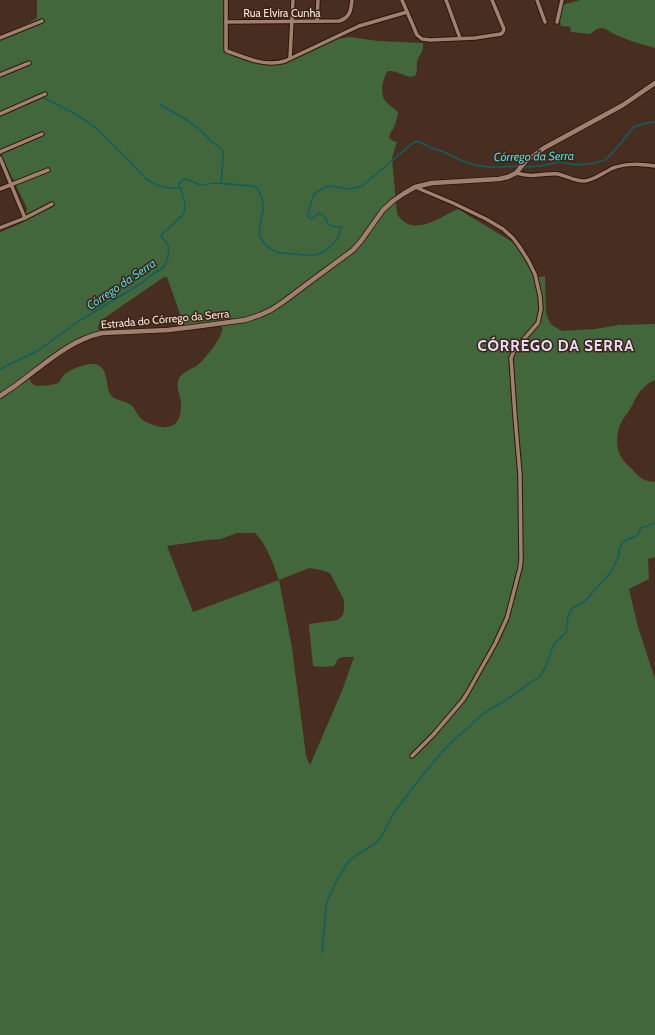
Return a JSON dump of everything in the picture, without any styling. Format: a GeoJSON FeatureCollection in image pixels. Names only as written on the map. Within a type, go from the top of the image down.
{"type":"FeatureCollection","features":[{"type":"Feature","properties":{"kind":"street"},"geometry":{"type":"LineString","coordinates":[[226,0],[226,50],[263,63],[279,63],[359,26],[407,12]]}},
{"type":"Feature","properties":{"kind":"street"},"geometry":{"type":"LineString","coordinates":[[290,58],[293,0]]}},
{"type":"Feature","properties":{"kind":"street"},"geometry":{"type":"LineString","coordinates":[[317,21],[318,0]]}},
{"type":"Feature","properties":{"kind":"street","name":"Rua Elvira Cunha"},"geometry":{"type":"LineString","coordinates":[[226,22],[339,21],[343,20],[350,14],[353,0]]}},
{"type":"Feature","properties":{"kind":"street"},"geometry":{"type":"LineString","coordinates":[[402,0],[417,35],[422,39],[488,37],[501,34],[504,29],[492,0]]}},
{"type":"Feature","properties":{"kind":"street"},"geometry":{"type":"LineString","coordinates":[[446,0],[460,38]]}},
{"type":"Feature","properties":{"kind":"street"},"geometry":{"type":"LineString","coordinates":[[537,0],[545,22]]}},
{"type":"Feature","properties":{"kind":"street"},"geometry":{"type":"LineString","coordinates":[[557,22],[562,0]]}},
{"type":"Feature","properties":{"kind":"street"},"geometry":{"type":"LineString","coordinates":[[0,38],[42,21]]}},
{"type":"Feature","properties":{"kind":"street"},"geometry":{"type":"LineString","coordinates":[[0,75],[29,63]]}},
{"type":"Feature","properties":{"kind":"street"},"geometry":{"type":"LineString","coordinates":[[516,174],[526,162],[544,148],[623,105],[655,83]]}},
{"type":"Feature","properties":{"kind":"street"},"geometry":{"type":"LineString","coordinates":[[0,114],[45,94]]}},
{"type":"Feature","properties":{"kind":"street"},"geometry":{"type":"LineString","coordinates":[[0,152],[42,134]]}},
{"type":"Feature","properties":{"kind":"street"},"geometry":{"type":"LineString","coordinates":[[0,158],[25,218]]}},
{"type":"Feature","properties":{"kind":"street"},"geometry":{"type":"LineString","coordinates":[[516,174],[530,176],[557,174],[580,181],[585,181],[590,180],[612,168],[622,165],[630,164],[655,166]]}},
{"type":"Feature","properties":{"kind":"street"},"geometry":{"type":"LineString","coordinates":[[0,189],[48,170]]}},
{"type":"Feature","properties":{"kind":"street","name":"Estrada do Córrego da Serra"},"geometry":{"type":"LineString","coordinates":[[0,396],[59,353],[93,335],[110,332],[168,330],[222,324],[245,320],[260,315],[283,302],[353,250],[383,210],[393,201],[415,187],[432,183],[499,179],[516,174]]}},
{"type":"Feature","properties":{"kind":"street"},"geometry":{"type":"LineString","coordinates":[[412,756],[433,735],[463,700],[495,644],[507,618],[521,560],[520,475],[514,416],[511,358],[515,349],[538,323],[541,309],[540,296],[535,274],[528,260],[513,238],[503,229],[486,219],[415,187]]}},
{"type":"Feature","properties":{"kind":"street"},"geometry":{"type":"LineString","coordinates":[[0,228],[25,218],[52,204]]}},
{"type":"Feature","properties":{"kind":"green space"},"geometry":{"type":"Polygon","coordinates":[[[37,0],[225,0],[224,51],[257,63],[287,62],[337,39],[350,37],[378,41],[423,43],[423,49],[417,62],[417,71],[415,76],[412,77],[388,71],[383,84],[382,92],[384,99],[398,112],[396,123],[389,138],[397,142],[392,158],[397,214],[411,225],[419,226],[435,221],[458,209],[514,243],[536,276],[545,276],[546,313],[550,323],[562,331],[595,329],[619,325],[655,324],[655,380],[645,386],[636,398],[621,423],[617,441],[618,451],[625,463],[642,478],[655,482],[655,557],[648,559],[649,579],[629,589],[638,627],[655,679],[655,1035],[0,1035],[0,232],[24,222],[27,208],[0,151],[0,37],[37,18],[37,0]],[[164,277],[100,321],[98,327],[101,332],[57,353],[29,377],[32,383],[39,386],[56,384],[67,372],[71,370],[83,365],[99,365],[106,376],[110,394],[131,405],[142,420],[151,424],[165,427],[175,424],[181,412],[181,401],[178,387],[179,378],[181,375],[200,363],[213,348],[221,335],[222,328],[221,325],[185,328],[167,277],[164,277]],[[237,533],[221,539],[167,546],[193,612],[279,580],[266,549],[255,533],[237,533]],[[309,568],[279,580],[292,648],[306,756],[310,765],[342,691],[354,657],[343,657],[338,659],[334,666],[313,666],[309,624],[338,620],[344,611],[344,600],[330,573],[309,568]]]}},
{"type":"Feature","properties":{"kind":"green space"},"geometry":{"type":"Polygon","coordinates":[[[580,0],[655,0],[655,48],[623,38],[602,28],[590,34],[571,32],[570,27],[561,26],[557,11],[559,6],[580,0]]]}},
{"type":"Feature","properties":{"kind":"waterway"},"geometry":{"type":"LineString","coordinates":[[44,98],[66,109],[96,128],[149,181],[171,188],[181,188]]}},
{"type":"Feature","properties":{"kind":"waterway"},"geometry":{"type":"LineString","coordinates":[[159,104],[187,120],[220,148],[223,152],[221,183]]}},
{"type":"Feature","properties":{"kind":"waterway","name":"Córrego da Serra"},"geometry":{"type":"LineString","coordinates":[[524,167],[540,166],[559,162],[577,165],[605,160],[634,127],[655,122]]}},
{"type":"Feature","properties":{"kind":"waterway","name":"Córrego da Serra"},"geometry":{"type":"LineString","coordinates":[[0,369],[39,350],[79,321],[142,283],[164,267],[169,248],[161,235],[183,215],[185,208],[179,184],[181,181],[187,179],[200,185],[216,183],[256,187],[263,201],[263,211],[259,232],[265,244],[272,250],[279,253],[314,255],[324,252],[332,245],[338,237],[341,227],[331,226],[326,218],[320,213],[312,219],[308,217],[315,193],[330,186],[350,189],[362,186],[414,142],[420,142],[465,162],[476,165],[493,167],[520,166]]}},
{"type":"Feature","properties":{"kind":"waterway"},"geometry":{"type":"LineString","coordinates":[[322,953],[328,899],[348,862],[376,843],[383,834],[393,814],[411,790],[440,754],[458,736],[479,717],[540,676],[545,668],[554,644],[566,633],[568,617],[571,609],[585,601],[611,572],[618,558],[622,543],[637,536],[641,528],[655,523]]}},
{"type":"Feature","properties":{"kind":"district","name":"CÓRREGO DA SERRA"},"geometry":{"type":"Point","coordinates":[556,346]}}]}
